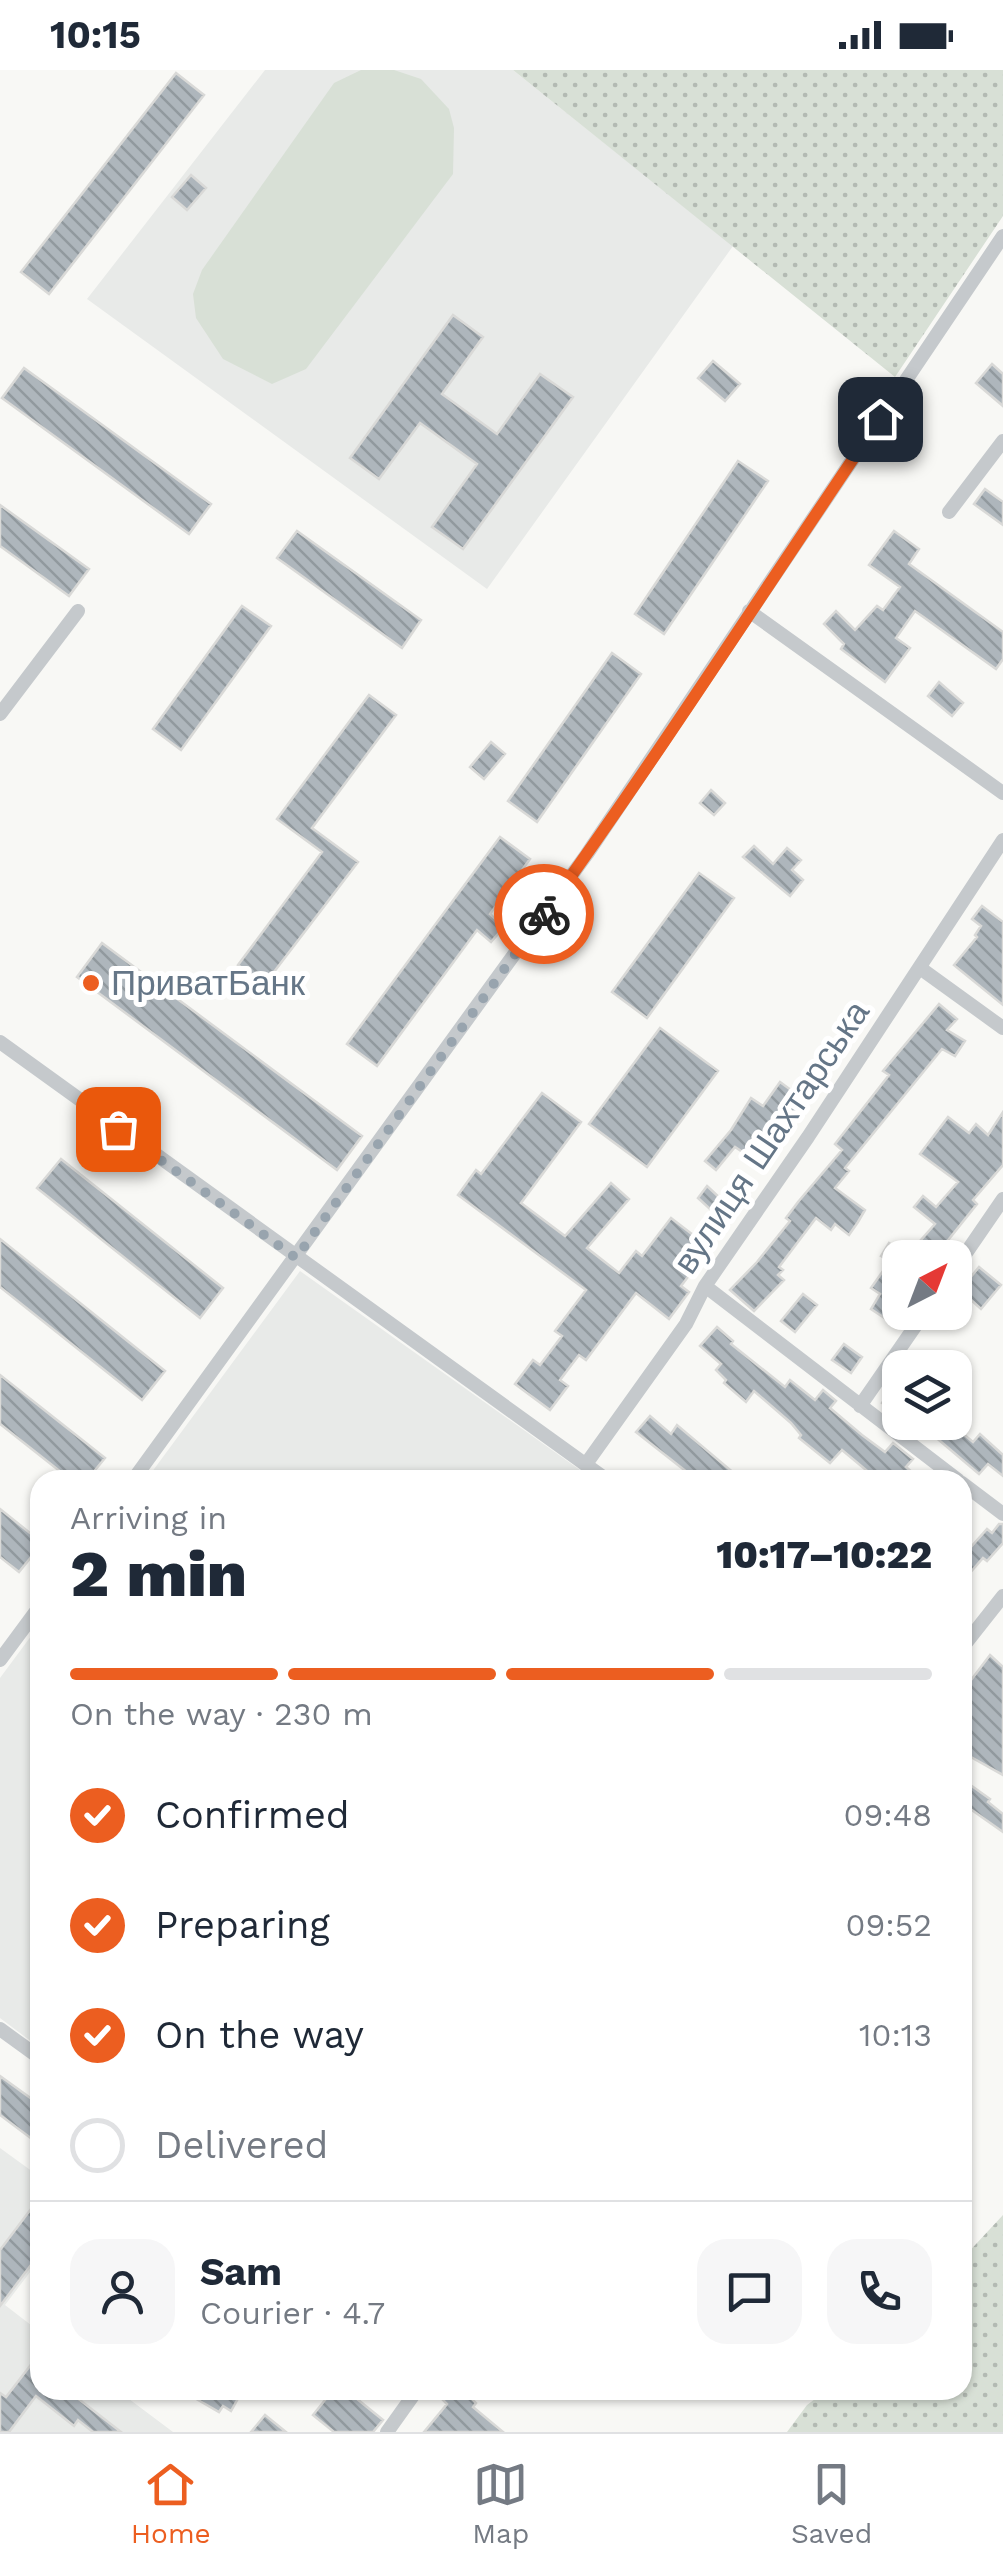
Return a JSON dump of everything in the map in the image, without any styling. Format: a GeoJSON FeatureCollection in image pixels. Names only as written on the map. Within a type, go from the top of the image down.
{"type":"FeatureCollection","features":[{"type":"Feature","properties":{"kind":"street"},"geometry":{"type":"LineString","coordinates":[[140,1470],[587,854],[1003,236]]}},
{"type":"Feature","properties":{"kind":"street"},"geometry":{"type":"LineString","coordinates":[[949,512],[1003,441]]}},
{"type":"Feature","properties":{"kind":"street"},"geometry":{"type":"LineString","coordinates":[[0,714],[78,611]]}},
{"type":"Feature","properties":{"kind":"street"},"geometry":{"type":"LineString","coordinates":[[749,611],[1003,793]]}},
{"type":"Feature","properties":{"kind":"street","name":"вулиця Шахтарська"},"geometry":{"type":"LineString","coordinates":[[586,1464],[686,1324],[705,1286],[1003,840]]}},
{"type":"Feature","properties":{"kind":"street"},"geometry":{"type":"LineString","coordinates":[[920,968],[1003,1028]]}},
{"type":"Feature","properties":{"kind":"street"},"geometry":{"type":"LineString","coordinates":[[0,1042],[594,1470]]}},
{"type":"Feature","properties":{"kind":"street"},"geometry":{"type":"LineString","coordinates":[[972,1244],[1003,1199]]}},
{"type":"Feature","properties":{"kind":"street"},"geometry":{"type":"LineString","coordinates":[[705,1286],[944,1470]]}},
{"type":"Feature","properties":{"kind":"street"},"geometry":{"type":"LineString","coordinates":[[860,1406],[913,1330]]}},
{"type":"Feature","properties":{"kind":"street"},"geometry":{"type":"LineString","coordinates":[[972,1491],[1003,1514]]}},
{"type":"Feature","properties":{"kind":"street"},"geometry":{"type":"LineString","coordinates":[[972,1635],[1003,1596]]}},
{"type":"Feature","properties":{"kind":"street"},"geometry":{"type":"LineString","coordinates":[[0,1660],[30,1620]]}},
{"type":"Feature","properties":{"kind":"street"},"geometry":{"type":"LineString","coordinates":[[0,2029],[30,2051]]}},
{"type":"Feature","properties":{"kind":"street"},"geometry":{"type":"LineString","coordinates":[[387,2432],[411,2400]]}},
{"type":"Feature","properties":{"kind":"shaded area"},"geometry":{"type":"Polygon","coordinates":[[[265,70],[513,70],[733,246],[487,589],[87,299],[265,70]]]}},
{"type":"Feature","properties":{"kind":"shaded area"},"geometry":{"type":"Polygon","coordinates":[[[361,70],[394,70],[421,79],[449,109],[454,128],[453,174],[306,369],[272,384],[223,359],[196,318],[193,294],[202,270],[334,83],[361,70]]]}},
{"type":"Feature","properties":{"kind":"shaded area"},"geometry":{"type":"Polygon","coordinates":[[[513,70],[1003,70],[1003,216],[895,377],[513,70]]]}},
{"type":"Feature","properties":{"kind":"shaded area"},"geometry":{"type":"Polygon","coordinates":[[[300,1271],[580,1470],[153,1470],[300,1271]]]}},
{"type":"Feature","properties":{"kind":"shaded area"},"geometry":{"type":"Polygon","coordinates":[[[30,1638],[30,2040],[0,2018],[0,1678],[30,1638]]]}},
{"type":"Feature","properties":{"kind":"shaded area"},"geometry":{"type":"Polygon","coordinates":[[[0,2148],[30,2170],[30,2272],[5,2305],[30,2324],[30,2400],[130,2400],[173,2432],[0,2432],[0,2148]]]}},
{"type":"Feature","properties":{"kind":"shaded area"},"geometry":{"type":"Polygon","coordinates":[[[1003,2215],[1003,2432],[787,2432],[814,2400],[972,2400],[972,2248],[1003,2215]]]}},
{"type":"Feature","properties":{"kind":"building"},"geometry":{"type":"Polygon","coordinates":[[[176,73],[204,95],[49,294],[21,272],[176,73]]]}},
{"type":"Feature","properties":{"kind":"building"},"geometry":{"type":"Polygon","coordinates":[[[191,175],[206,188],[187,210],[172,197],[191,175]]]}},
{"type":"Feature","properties":{"kind":"building"},"geometry":{"type":"Polygon","coordinates":[[[453,315],[483,337],[442,394],[497,434],[540,374],[573,397],[463,549],[432,527],[477,464],[420,423],[379,479],[350,458],[453,315]]]}},
{"type":"Feature","properties":{"kind":"building"},"geometry":{"type":"Polygon","coordinates":[[[713,361],[740,384],[725,401],[698,378],[713,361]]]}},
{"type":"Feature","properties":{"kind":"building"},"geometry":{"type":"Polygon","coordinates":[[[992,364],[1003,374],[1003,406],[976,383],[992,364]]]}},
{"type":"Feature","properties":{"kind":"building"},"geometry":{"type":"Polygon","coordinates":[[[24,368],[211,504],[189,534],[2,398],[24,368]]]}},
{"type":"Feature","properties":{"kind":"building"},"geometry":{"type":"Polygon","coordinates":[[[738,461],[768,481],[664,634],[635,614],[738,461]]]}},
{"type":"Feature","properties":{"kind":"building"},"geometry":{"type":"Polygon","coordinates":[[[985,489],[1003,502],[1003,525],[974,504],[985,489]]]}},
{"type":"Feature","properties":{"kind":"building"},"geometry":{"type":"Polygon","coordinates":[[[0,505],[89,569],[69,596],[0,546],[0,505]]]}},
{"type":"Feature","properties":{"kind":"building"},"geometry":{"type":"Polygon","coordinates":[[[297,531],[421,620],[402,648],[277,558],[297,531]]]}},
{"type":"Feature","properties":{"kind":"building"},"geometry":{"type":"Polygon","coordinates":[[[894,531],[919,549],[909,564],[1003,632],[1003,659],[996,669],[915,611],[896,638],[910,648],[885,682],[841,649],[844,644],[824,624],[836,611],[855,630],[877,606],[883,610],[900,587],[869,565],[894,531]]]}},
{"type":"Feature","properties":{"kind":"building"},"geometry":{"type":"Polygon","coordinates":[[[242,606],[271,626],[181,750],[153,729],[242,606]]]}},
{"type":"Feature","properties":{"kind":"building"},"geometry":{"type":"Polygon","coordinates":[[[612,653],[641,674],[537,822],[508,801],[612,653]]]}},
{"type":"Feature","properties":{"kind":"building"},"geometry":{"type":"Polygon","coordinates":[[[939,682],[963,703],[952,716],[928,696],[939,682]]]}},
{"type":"Feature","properties":{"kind":"building"},"geometry":{"type":"Polygon","coordinates":[[[369,695],[396,715],[312,828],[358,862],[264,985],[238,965],[322,852],[277,819],[369,695]]]}},
{"type":"Feature","properties":{"kind":"building"},"geometry":{"type":"Polygon","coordinates":[[[491,742],[505,754],[484,779],[470,767],[491,742]]]}},
{"type":"Feature","properties":{"kind":"building"},"geometry":{"type":"Polygon","coordinates":[[[711,790],[725,803],[714,815],[700,803],[711,790]]]}},
{"type":"Feature","properties":{"kind":"building"},"geometry":{"type":"Polygon","coordinates":[[[500,837],[530,859],[490,914],[504,927],[491,942],[477,930],[377,1066],[347,1044],[500,837]]]}},
{"type":"Feature","properties":{"kind":"building"},"geometry":{"type":"Polygon","coordinates":[[[754,846],[773,864],[787,848],[801,860],[792,870],[803,880],[790,896],[743,857],[754,846]]]}},
{"type":"Feature","properties":{"kind":"building"},"geometry":{"type":"Polygon","coordinates":[[[699,873],[734,898],[647,1018],[612,992],[699,873]]]}},
{"type":"Feature","properties":{"kind":"building"},"geometry":{"type":"Polygon","coordinates":[[[982,906],[1003,922],[1003,1005],[954,965],[977,937],[981,926],[972,919],[982,906]]]}},
{"type":"Feature","properties":{"kind":"building"},"geometry":{"type":"Polygon","coordinates":[[[102,943],[362,1136],[337,1170],[77,977],[102,943]]]}},
{"type":"Feature","properties":{"kind":"building"},"geometry":{"type":"Polygon","coordinates":[[[939,1004],[957,1019],[947,1030],[965,1041],[955,1056],[942,1049],[845,1168],[849,1171],[835,1188],[865,1210],[858,1222],[849,1235],[835,1224],[831,1230],[816,1218],[779,1267],[783,1270],[778,1275],[784,1280],[754,1311],[730,1290],[790,1221],[786,1218],[842,1150],[835,1144],[889,1075],[883,1071],[939,1004]]]}},
{"type":"Feature","properties":{"kind":"building"},"geometry":{"type":"Polygon","coordinates":[[[660,1028],[718,1071],[647,1167],[589,1124],[660,1028]]]}},
{"type":"Feature","properties":{"kind":"building"},"geometry":{"type":"Polygon","coordinates":[[[780,1082],[806,1101],[762,1165],[735,1147],[716,1170],[705,1161],[751,1098],[763,1106],[780,1082]]]}},
{"type":"Feature","properties":{"kind":"building"},"geometry":{"type":"Polygon","coordinates":[[[542,1093],[581,1122],[521,1203],[565,1236],[611,1183],[629,1199],[587,1248],[619,1273],[636,1251],[642,1256],[671,1218],[710,1248],[681,1286],[689,1292],[669,1319],[636,1293],[586,1360],[579,1355],[560,1380],[568,1386],[550,1410],[515,1384],[533,1360],[540,1365],[562,1336],[555,1331],[586,1290],[458,1195],[476,1170],[481,1174],[542,1093]]]}},
{"type":"Feature","properties":{"kind":"building"},"geometry":{"type":"Polygon","coordinates":[[[1003,1112],[1003,1165],[973,1200],[977,1204],[948,1240],[921,1240],[935,1224],[914,1207],[923,1196],[936,1207],[958,1182],[920,1154],[948,1117],[969,1133],[976,1124],[988,1135],[1003,1112]]]}},
{"type":"Feature","properties":{"kind":"building"},"geometry":{"type":"Polygon","coordinates":[[[61,1159],[223,1288],[200,1318],[37,1188],[61,1159]]]}},
{"type":"Feature","properties":{"kind":"building"},"geometry":{"type":"Polygon","coordinates":[[[707,1186],[720,1198],[710,1209],[698,1198],[707,1186]]]}},
{"type":"Feature","properties":{"kind":"building"},"geometry":{"type":"Polygon","coordinates":[[[0,1239],[165,1371],[142,1400],[0,1287],[0,1239]]]}},
{"type":"Feature","properties":{"kind":"building"},"geometry":{"type":"Polygon","coordinates":[[[979,1267],[1001,1285],[981,1309],[972,1301],[972,1275],[979,1267]]]}},
{"type":"Feature","properties":{"kind":"building"},"geometry":{"type":"Polygon","coordinates":[[[882,1272],[882,1316],[871,1309],[880,1294],[871,1288],[882,1272]]]}},
{"type":"Feature","properties":{"kind":"building"},"geometry":{"type":"Polygon","coordinates":[[[803,1294],[817,1305],[795,1332],[781,1321],[803,1294]]]}},
{"type":"Feature","properties":{"kind":"building"},"geometry":{"type":"Polygon","coordinates":[[[717,1327],[733,1341],[731,1344],[785,1387],[790,1380],[815,1400],[823,1390],[836,1401],[830,1408],[862,1435],[885,1452],[893,1443],[913,1459],[906,1467],[909,1470],[866,1470],[842,1450],[830,1463],[799,1438],[801,1435],[791,1423],[754,1391],[746,1402],[724,1383],[726,1380],[716,1370],[721,1364],[700,1346],[717,1327]]]}},
{"type":"Feature","properties":{"kind":"building"},"geometry":{"type":"Polygon","coordinates":[[[844,1344],[862,1357],[851,1373],[832,1360],[844,1344]]]}},
{"type":"Feature","properties":{"kind":"building"},"geometry":{"type":"Polygon","coordinates":[[[0,1375],[105,1458],[95,1470],[58,1470],[0,1424],[0,1375]]]}},
{"type":"Feature","properties":{"kind":"building"},"geometry":{"type":"Polygon","coordinates":[[[650,1416],[671,1434],[677,1425],[730,1470],[684,1470],[636,1432],[650,1416]]]}},
{"type":"Feature","properties":{"kind":"building"},"geometry":{"type":"Polygon","coordinates":[[[980,1434],[1003,1455],[1003,1476],[988,1464],[979,1474],[939,1440],[973,1442],[980,1434]]]}},
{"type":"Feature","properties":{"kind":"building"},"geometry":{"type":"Polygon","coordinates":[[[0,1509],[30,1533],[30,1558],[19,1572],[0,1557],[0,1509]]]}},
{"type":"Feature","properties":{"kind":"building"},"geometry":{"type":"Polygon","coordinates":[[[1003,1524],[1003,1543],[972,1571],[972,1546],[987,1529],[992,1533],[1003,1524]]]}},
{"type":"Feature","properties":{"kind":"building"},"geometry":{"type":"Polygon","coordinates":[[[990,1655],[1003,1667],[1003,1775],[972,1758],[972,1679],[990,1655]]]}},
{"type":"Feature","properties":{"kind":"building"},"geometry":{"type":"Polygon","coordinates":[[[972,1786],[1003,1814],[1003,1832],[972,1810],[972,1786]]]}},
{"type":"Feature","properties":{"kind":"building"},"geometry":{"type":"Polygon","coordinates":[[[0,2076],[30,2098],[30,2138],[0,2115],[0,2076]]]}},
{"type":"Feature","properties":{"kind":"building"},"geometry":{"type":"Polygon","coordinates":[[[30,2210],[30,2266],[0,2306],[0,2250],[30,2210]]]}},
{"type":"Feature","properties":{"kind":"building"},"geometry":{"type":"Polygon","coordinates":[[[30,2366],[33,2400],[9,2432],[0,2432],[0,2393],[6,2397],[30,2366]]]}},
{"type":"Feature","properties":{"kind":"building"},"geometry":{"type":"Polygon","coordinates":[[[41,2400],[80,2400],[121,2432],[93,2432],[78,2420],[74,2426],[41,2400]]]}},
{"type":"Feature","properties":{"kind":"building"},"geometry":{"type":"Polygon","coordinates":[[[198,2400],[237,2400],[231,2411],[223,2406],[219,2412],[198,2400]]]}},
{"type":"Feature","properties":{"kind":"building"},"geometry":{"type":"Polygon","coordinates":[[[325,2400],[358,2400],[383,2420],[373,2432],[334,2432],[313,2415],[325,2400]]]}},
{"type":"Feature","properties":{"kind":"building"},"geometry":{"type":"Polygon","coordinates":[[[443,2400],[473,2400],[473,2407],[503,2432],[424,2432],[447,2404],[443,2400]]]}},
{"type":"Feature","properties":{"kind":"building"},"geometry":{"type":"Polygon","coordinates":[[[265,2415],[286,2432],[251,2432],[265,2415]]]}},
{"type":"Feature","properties":{"kind":"way so far"},"geometry":{"type":"LineString","coordinates":[[118,1129],[296,1258],[544,914]]}},
{"type":"Feature","properties":{"kind":"place","name":"ПриватБанк"},"geometry":{"type":"Point","coordinates":[91,983]}},
{"type":"Feature","properties":{"kind":"route"},"geometry":{"type":"LineString","coordinates":[[544,914],[706,681],[880,419]]}}]}
